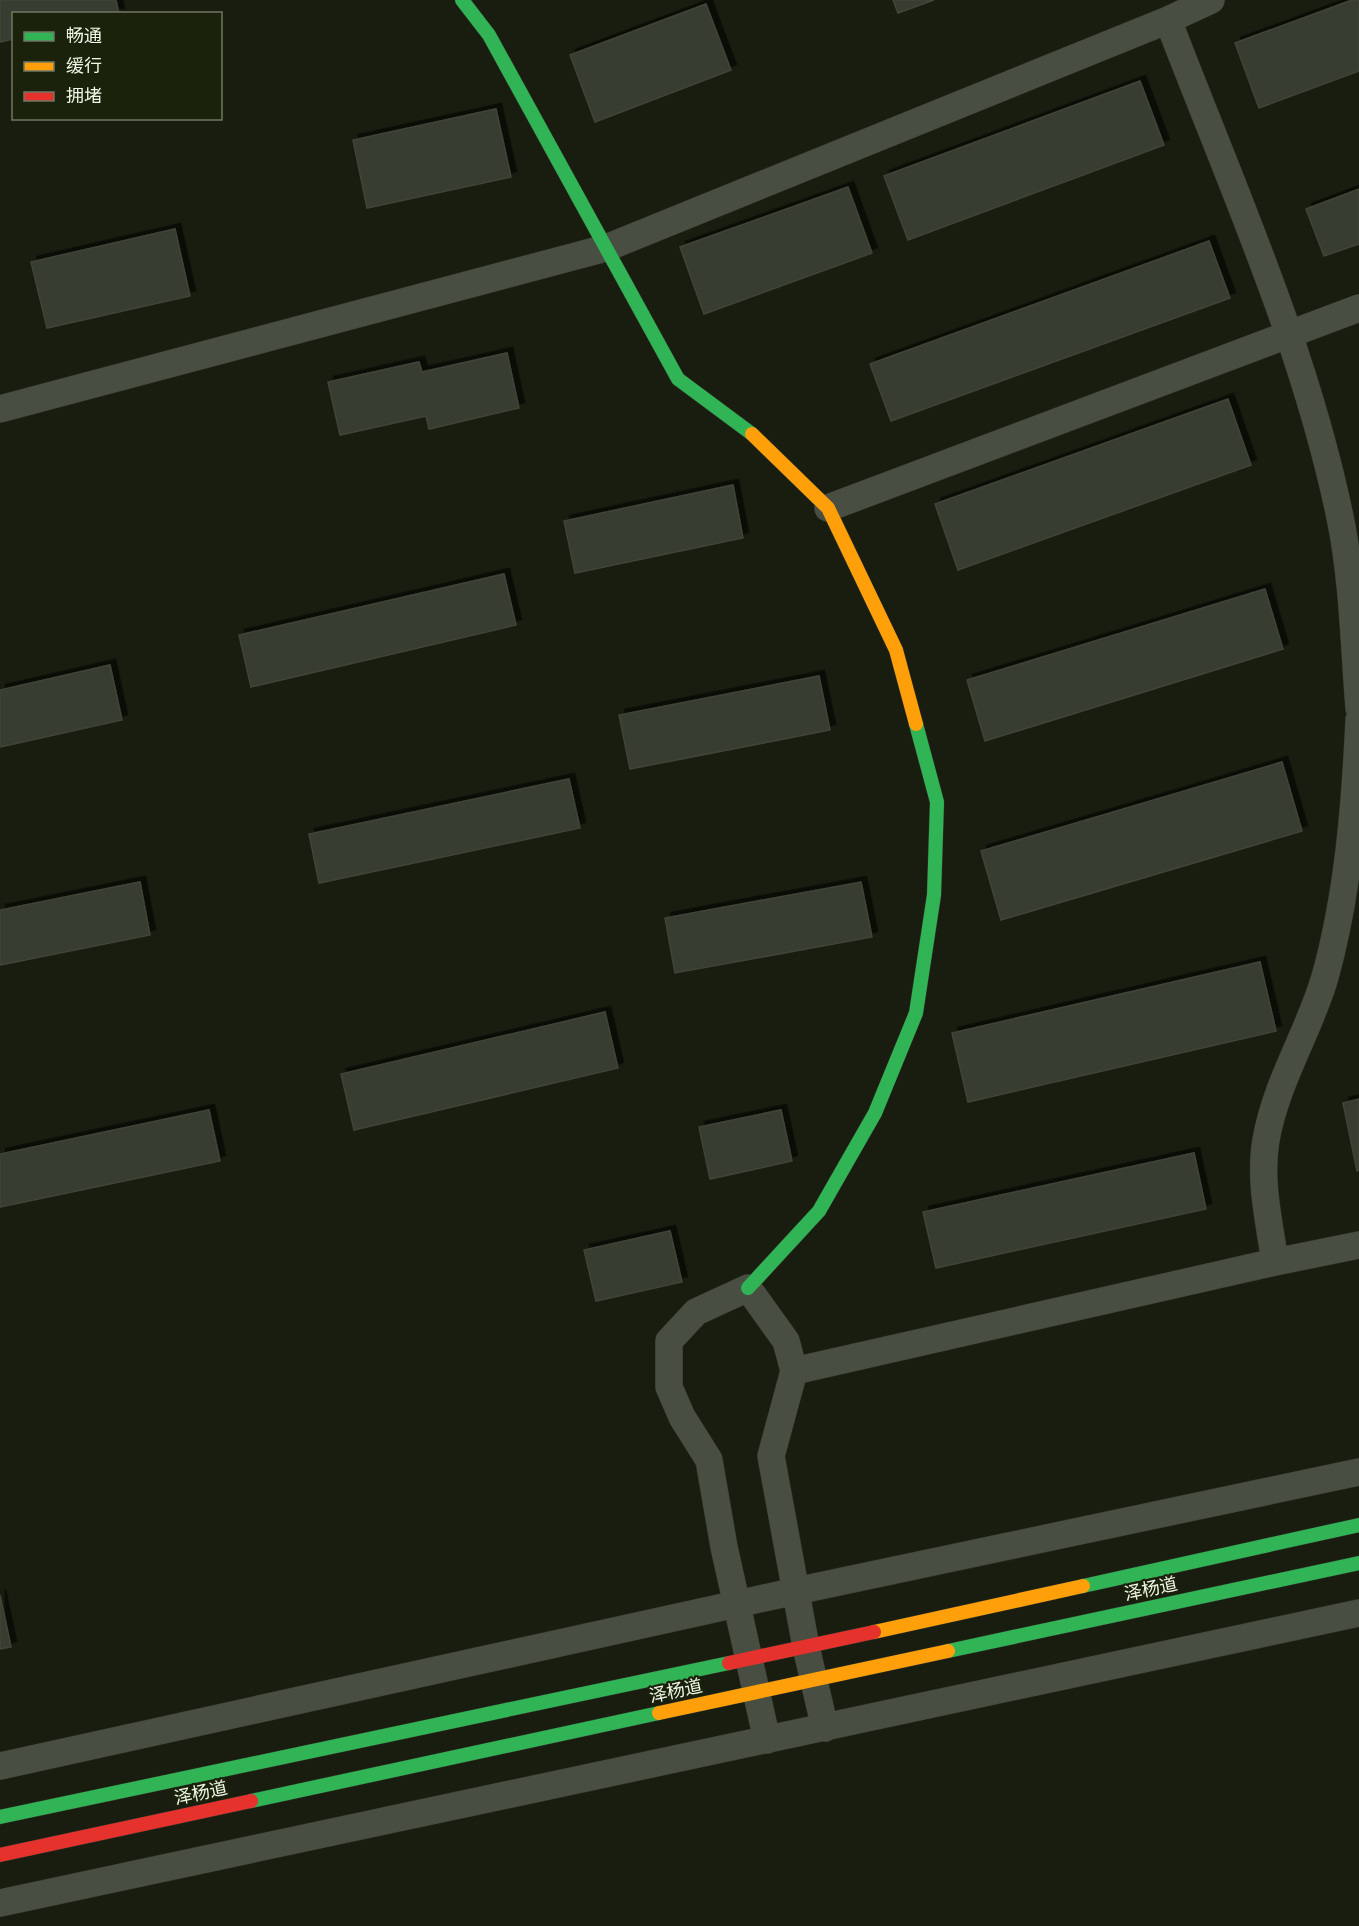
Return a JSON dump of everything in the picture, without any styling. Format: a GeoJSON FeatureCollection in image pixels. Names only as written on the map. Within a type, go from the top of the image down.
{"type":"FeatureCollection","features":[{"type":"Feature","properties":{"kind":"main road"},"geometry":{"type":"LineString","coordinates":[[462,0],[489,35],[678,379],[750,432],[828,508],[896,650],[937,802],[934,895],[916,1013],[875,1113],[819,1211],[748,1288]]}},
{"type":"Feature","properties":{"kind":"main road","name":"泽杨道"},"geometry":{"type":"LineString","coordinates":[[0,1817],[806,1647],[1359,1525]]}},
{"type":"Feature","properties":{"kind":"main road","name":"泽杨道"},"geometry":{"type":"LineString","coordinates":[[0,1855],[1359,1563]]}},
{"type":"Feature","properties":{"kind":"street"},"geometry":{"type":"LineString","coordinates":[[0,409],[606,248],[1168,20],[1211,0]]}},
{"type":"Feature","properties":{"kind":"street"},"geometry":{"type":"LineString","coordinates":[[1168,20],[1289,335],[1316,421],[1341,524],[1359,708]]}},
{"type":"Feature","properties":{"kind":"street"},"geometry":{"type":"LineString","coordinates":[[828,508],[1359,308]]}},
{"type":"Feature","properties":{"kind":"street"},"geometry":{"type":"LineString","coordinates":[[1275,1262],[1263,1187],[1266,1140],[1285,1078],[1324,979],[1334,934],[1348,855],[1356,786],[1359,720]]}},
{"type":"Feature","properties":{"kind":"street"},"geometry":{"type":"LineString","coordinates":[[794,1371],[1359,1245]]}},
{"type":"Feature","properties":{"kind":"street"},"geometry":{"type":"LineString","coordinates":[[767,1740],[709,1460],[682,1417],[669,1387],[669,1341],[696,1312],[748,1288],[786,1341],[794,1371],[771,1456],[806,1647],[825,1728]]}},
{"type":"Feature","properties":{"kind":"street"},"geometry":{"type":"LineString","coordinates":[[0,1766],[796,1591],[1359,1472]]}},
{"type":"Feature","properties":{"kind":"street"},"geometry":{"type":"LineString","coordinates":[[0,1903],[1359,1613]]}},
{"type":"Feature","properties":{"kind":"building"},"geometry":{"type":"Polygon","coordinates":[[[0,0],[116,0],[119,12],[12,12],[12,39],[0,42],[0,0]]]}},
{"type":"Feature","properties":{"kind":"building"},"geometry":{"type":"Polygon","coordinates":[[[893,0],[934,0],[898,13],[893,0]]]}},
{"type":"Feature","properties":{"kind":"building"},"geometry":{"type":"Polygon","coordinates":[[[1352,0],[1359,0],[1359,71],[1259,108],[1235,43],[1352,0]]]}},
{"type":"Feature","properties":{"kind":"building"},"geometry":{"type":"Polygon","coordinates":[[[706,4],[731,70],[595,122],[570,55],[706,4]]]}},
{"type":"Feature","properties":{"kind":"building"},"geometry":{"type":"Polygon","coordinates":[[[1140,81],[1164,145],[908,240],[884,176],[1140,81]]]}},
{"type":"Feature","properties":{"kind":"building"},"geometry":{"type":"Polygon","coordinates":[[[496,109],[511,177],[367,208],[353,140],[496,109]]]}},
{"type":"Feature","properties":{"kind":"building"},"geometry":{"type":"Polygon","coordinates":[[[848,187],[872,253],[704,314],[680,247],[848,187]]]}},
{"type":"Feature","properties":{"kind":"building"},"geometry":{"type":"Polygon","coordinates":[[[1359,189],[1359,244],[1324,256],[1306,209],[1359,189]]]}},
{"type":"Feature","properties":{"kind":"building"},"geometry":{"type":"Polygon","coordinates":[[[175,229],[190,296],[47,328],[31,262],[175,229]]]}},
{"type":"Feature","properties":{"kind":"building"},"geometry":{"type":"Polygon","coordinates":[[[1209,241],[1230,298],[891,421],[870,364],[1209,241]]]}},
{"type":"Feature","properties":{"kind":"building"},"geometry":{"type":"Polygon","coordinates":[[[507,353],[519,408],[429,429],[426,416],[340,435],[328,382],[419,362],[422,372],[507,353]]]}},
{"type":"Feature","properties":{"kind":"building"},"geometry":{"type":"Polygon","coordinates":[[[1228,399],[1251,465],[958,570],[935,504],[1228,399]]]}},
{"type":"Feature","properties":{"kind":"building"},"geometry":{"type":"Polygon","coordinates":[[[733,485],[743,538],[575,573],[564,521],[733,485]]]}},
{"type":"Feature","properties":{"kind":"building"},"geometry":{"type":"Polygon","coordinates":[[[504,574],[516,625],[251,687],[239,635],[504,574]]]}},
{"type":"Feature","properties":{"kind":"building"},"geometry":{"type":"Polygon","coordinates":[[[1265,589],[1283,649],[985,741],[967,680],[1265,589]]]}},
{"type":"Feature","properties":{"kind":"building"},"geometry":{"type":"Polygon","coordinates":[[[110,665],[122,720],[0,747],[0,690],[110,665]]]}},
{"type":"Feature","properties":{"kind":"building"},"geometry":{"type":"Polygon","coordinates":[[[819,676],[830,730],[630,769],[619,715],[819,676]]]}},
{"type":"Feature","properties":{"kind":"building"},"geometry":{"type":"Polygon","coordinates":[[[1282,762],[1302,831],[1001,920],[981,851],[1282,762]]]}},
{"type":"Feature","properties":{"kind":"building"},"geometry":{"type":"Polygon","coordinates":[[[569,779],[580,828],[319,883],[309,834],[569,779]]]}},
{"type":"Feature","properties":{"kind":"building"},"geometry":{"type":"Polygon","coordinates":[[[140,882],[150,935],[0,965],[0,910],[140,882]]]}},
{"type":"Feature","properties":{"kind":"building"},"geometry":{"type":"Polygon","coordinates":[[[861,882],[872,937],[675,973],[665,918],[861,882]]]}},
{"type":"Feature","properties":{"kind":"building"},"geometry":{"type":"Polygon","coordinates":[[[1260,962],[1276,1031],[968,1102],[952,1033],[1260,962]]]}},
{"type":"Feature","properties":{"kind":"building"},"geometry":{"type":"Polygon","coordinates":[[[605,1012],[618,1068],[354,1130],[341,1074],[605,1012]]]}},
{"type":"Feature","properties":{"kind":"building"},"geometry":{"type":"Polygon","coordinates":[[[1359,1099],[1359,1170],[1357,1171],[1343,1103],[1359,1099]]]}},
{"type":"Feature","properties":{"kind":"building"},"geometry":{"type":"Polygon","coordinates":[[[209,1110],[220,1161],[0,1207],[0,1154],[209,1110]]]}},
{"type":"Feature","properties":{"kind":"building"},"geometry":{"type":"Polygon","coordinates":[[[781,1110],[792,1161],[710,1179],[699,1127],[781,1110]]]}},
{"type":"Feature","properties":{"kind":"building"},"geometry":{"type":"Polygon","coordinates":[[[1194,1153],[1206,1209],[936,1268],[923,1212],[1194,1153]]]}},
{"type":"Feature","properties":{"kind":"building"},"geometry":{"type":"Polygon","coordinates":[[[670,1231],[682,1282],[596,1301],[584,1250],[670,1231]]]}},
{"type":"Feature","properties":{"kind":"building"},"geometry":{"type":"Polygon","coordinates":[[[0,1595],[11,1647],[0,1649],[0,1595]]]}},
{"type":"Feature","properties":{"kind":"traffic: fast"},"geometry":{"type":"LineString","coordinates":[[462,0],[489,35],[678,379],[752,434]]}},
{"type":"Feature","properties":{"kind":"traffic: fast"},"geometry":{"type":"LineString","coordinates":[[748,1288],[819,1211],[875,1113],[916,1013],[934,895],[937,802],[916,724]]}},
{"type":"Feature","properties":{"kind":"traffic: fast"},"geometry":{"type":"LineString","coordinates":[[1083,1586],[1359,1525]]}},
{"type":"Feature","properties":{"kind":"traffic: fast"},"geometry":{"type":"LineString","coordinates":[[948,1651],[1359,1563]]}},
{"type":"Feature","properties":{"kind":"traffic: fast"},"geometry":{"type":"LineString","coordinates":[[0,1817],[729,1663]]}},
{"type":"Feature","properties":{"kind":"traffic: fast"},"geometry":{"type":"LineString","coordinates":[[251,1801],[659,1713]]}},
{"type":"Feature","properties":{"kind":"traffic: slow"},"geometry":{"type":"LineString","coordinates":[[752,434],[828,508],[896,650],[916,724]]}},
{"type":"Feature","properties":{"kind":"traffic: slow"},"geometry":{"type":"LineString","coordinates":[[874,1632],[1083,1586]]}},
{"type":"Feature","properties":{"kind":"traffic: slow"},"geometry":{"type":"LineString","coordinates":[[659,1713],[948,1651]]}},
{"type":"Feature","properties":{"kind":"traffic: jam"},"geometry":{"type":"LineString","coordinates":[[729,1663],[874,1632]]}},
{"type":"Feature","properties":{"kind":"traffic: jam"},"geometry":{"type":"LineString","coordinates":[[0,1855],[251,1801]]}}]}
